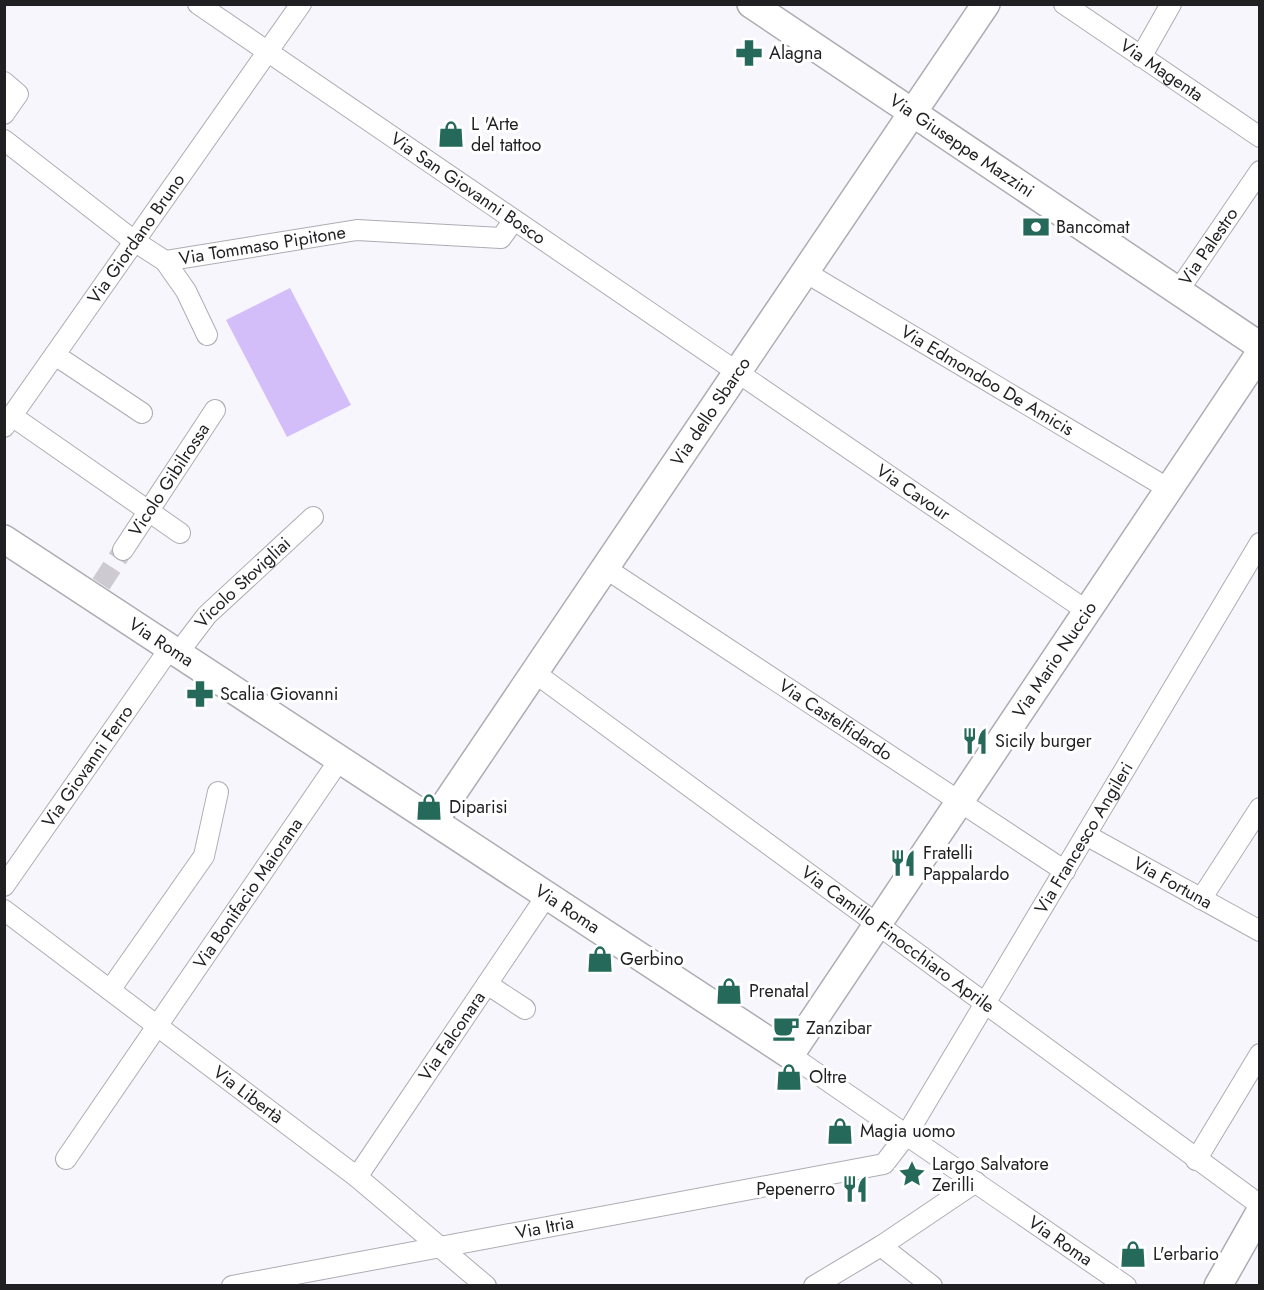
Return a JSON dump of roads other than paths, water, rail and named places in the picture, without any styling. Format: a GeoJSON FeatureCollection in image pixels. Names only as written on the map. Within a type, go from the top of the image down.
{"type":"FeatureCollection","features":[{"type":"Feature","properties":{"kind":"street","name":"Via San Giovanni Bosco"},"geometry":{"type":"LineString","coordinates":[[198,4],[737,372]]}},
{"type":"Feature","properties":{"kind":"street","name":"Via Giordano Bruno"},"geometry":{"type":"LineString","coordinates":[[8,421],[301,4]]}},
{"type":"Feature","properties":{"kind":"street","name":"Via Giuseppe Mazzini"},"geometry":{"type":"LineString","coordinates":[[751,4],[1260,346]]}},
{"type":"Feature","properties":{"kind":"street","name":"Via dello Sbarco"},"geometry":{"type":"LineString","coordinates":[[435,821],[986,4]]}},
{"type":"Feature","properties":{"kind":"street","name":"Via Magenta"},"geometry":{"type":"LineString","coordinates":[[1064,4],[1260,137]]}},
{"type":"Feature","properties":{"kind":"street"},"geometry":{"type":"LineString","coordinates":[[1141,57],[1172,4]]}},
{"type":"Feature","properties":{"kind":"street"},"geometry":{"type":"LineString","coordinates":[[4,82],[18,94],[4,114]]}},
{"type":"Feature","properties":{"kind":"street","name":"Via Tommaso Pipitone"},"geometry":{"type":"LineString","coordinates":[[4,140],[134,241],[165,261],[357,230],[501,238],[514,220]]}},
{"type":"Feature","properties":{"kind":"street","name":"Via Palestro"},"geometry":{"type":"LineString","coordinates":[[1178,291],[1260,171]]}},
{"type":"Feature","properties":{"kind":"street"},"geometry":{"type":"LineString","coordinates":[[165,261],[186,291],[207,335]]}},
{"type":"Feature","properties":{"kind":"street","name":"Via Edmondoo De Amicis"},"geometry":{"type":"LineString","coordinates":[[805,272],[1169,489]]}},
{"type":"Feature","properties":{"kind":"street","name":"Via Mario Nuccio"},"geometry":{"type":"LineString","coordinates":[[790,1055],[1260,353]]}},
{"type":"Feature","properties":{"kind":"street"},"geometry":{"type":"LineString","coordinates":[[55,355],[142,413]]}},
{"type":"Feature","properties":{"kind":"street","name":"Via Cavour"},"geometry":{"type":"LineString","coordinates":[[737,372],[1087,611]]}},
{"type":"Feature","properties":{"kind":"street","name":"Vicolo Gibilrossa"},"geometry":{"type":"LineString","coordinates":[[123,550],[214,410]]}},
{"type":"Feature","properties":{"kind":"street"},"geometry":{"type":"LineString","coordinates":[[8,421],[180,534]]}},
{"type":"Feature","properties":{"kind":"street","name":"Vicolo Stovigliai"},"geometry":{"type":"LineString","coordinates":[[174,650],[207,615],[313,517]]}},
{"type":"Feature","properties":{"kind":"street","name":"Via Roma"},"geometry":{"type":"LineString","coordinates":[[5,540],[96,590],[174,650],[790,1055],[1126,1286]]}},
{"type":"Feature","properties":{"kind":"street","name":"Via Francesco Angileri"},"geometry":{"type":"LineString","coordinates":[[907,1134],[1260,543]]}},
{"type":"Feature","properties":{"kind":"street","name":"Via Castelfidardo"},"geometry":{"type":"LineString","coordinates":[[605,568],[1065,872]]}},
{"type":"Feature","properties":{"kind":"street","name":"Via Giovanni Ferro"},"geometry":{"type":"LineString","coordinates":[[4,886],[174,650]]}},
{"type":"Feature","properties":{"kind":"street","name":"Via Camillo Finocchiaro Aprile"},"geometry":{"type":"LineString","coordinates":[[535,673],[1260,1205]]}},
{"type":"Feature","properties":{"kind":"street","name":"Via Bonifacio Maiorana"},"geometry":{"type":"LineString","coordinates":[[66,1159],[340,759]]}},
{"type":"Feature","properties":{"kind":"street"},"geometry":{"type":"LineString","coordinates":[[110,990],[204,856],[218,792]]}},
{"type":"Feature","properties":{"kind":"street"},"geometry":{"type":"LineString","coordinates":[[1201,899],[1260,808]]}},
{"type":"Feature","properties":{"kind":"street","name":"Via Fortuna"},"geometry":{"type":"LineString","coordinates":[[1086,835],[1260,931]]}},
{"type":"Feature","properties":{"kind":"street","name":"Via Falconara"},"geometry":{"type":"LineString","coordinates":[[357,1177],[547,895]]}},
{"type":"Feature","properties":{"kind":"street","name":"Via Libertà"},"geometry":{"type":"LineString","coordinates":[[4,910],[357,1177],[486,1286]]}},
{"type":"Feature","properties":{"kind":"street"},"geometry":{"type":"LineString","coordinates":[[488,984],[525,1009]]}},
{"type":"Feature","properties":{"kind":"street"},"geometry":{"type":"LineString","coordinates":[[1196,1160],[1260,1053]]}},
{"type":"Feature","properties":{"kind":"street","name":"Via Itria"},"geometry":{"type":"LineString","coordinates":[[232,1286],[884,1164],[907,1134]]}},
{"type":"Feature","properties":{"kind":"street"},"geometry":{"type":"LineString","coordinates":[[814,1286],[881,1246],[976,1182]]}},
{"type":"Feature","properties":{"kind":"street"},"geometry":{"type":"LineString","coordinates":[[1218,1286],[1260,1212]]}},
{"type":"Feature","properties":{"kind":"street"},"geometry":{"type":"LineString","coordinates":[[881,1246],[932,1286]]}},
{"type":"Feature","properties":{"kind":"tunnel"},"geometry":{"type":"LineString","coordinates":[[101,584],[123,550]]}},
{"type":"Feature","properties":{"kind":"place","name":"Alagna"},"geometry":{"type":"Point","coordinates":[749,53]}},
{"type":"Feature","properties":{"kind":"place","name":"L 'Arte del tattoo"},"geometry":{"type":"Point","coordinates":[451,134]}},
{"type":"Feature","properties":{"kind":"place","name":"Bancomat"},"geometry":{"type":"Point","coordinates":[1036,227]}},
{"type":"Feature","properties":{"kind":"place","name":"Scalia Giovanni"},"geometry":{"type":"Point","coordinates":[200,694]}},
{"type":"Feature","properties":{"kind":"place","name":"Sicily burger"},"geometry":{"type":"Point","coordinates":[975,741]}},
{"type":"Feature","properties":{"kind":"place","name":"Diparisi"},"geometry":{"type":"Point","coordinates":[429,807]}},
{"type":"Feature","properties":{"kind":"place","name":"Fratelli Pappalardo"},"geometry":{"type":"Point","coordinates":[903,863]}},
{"type":"Feature","properties":{"kind":"place","name":"Gerbino"},"geometry":{"type":"Point","coordinates":[600,959]}},
{"type":"Feature","properties":{"kind":"place","name":"Prenatal"},"geometry":{"type":"Point","coordinates":[729,991]}},
{"type":"Feature","properties":{"kind":"place","name":"Zanzibar"},"geometry":{"type":"Point","coordinates":[786,1028]}},
{"type":"Feature","properties":{"kind":"place","name":"Oltre"},"geometry":{"type":"Point","coordinates":[789,1077]}},
{"type":"Feature","properties":{"kind":"place","name":"Magia uomo"},"geometry":{"type":"Point","coordinates":[840,1131]}},
{"type":"Feature","properties":{"kind":"place","name":"Largo Salvatore Zerilli"},"geometry":{"type":"Point","coordinates":[912,1174]}},
{"type":"Feature","properties":{"kind":"place","name":"Pepenerro"},"geometry":{"type":"Point","coordinates":[855,1189]}},
{"type":"Feature","properties":{"kind":"place","name":"L'erbario"},"geometry":{"type":"Point","coordinates":[1133,1254]}}]}
